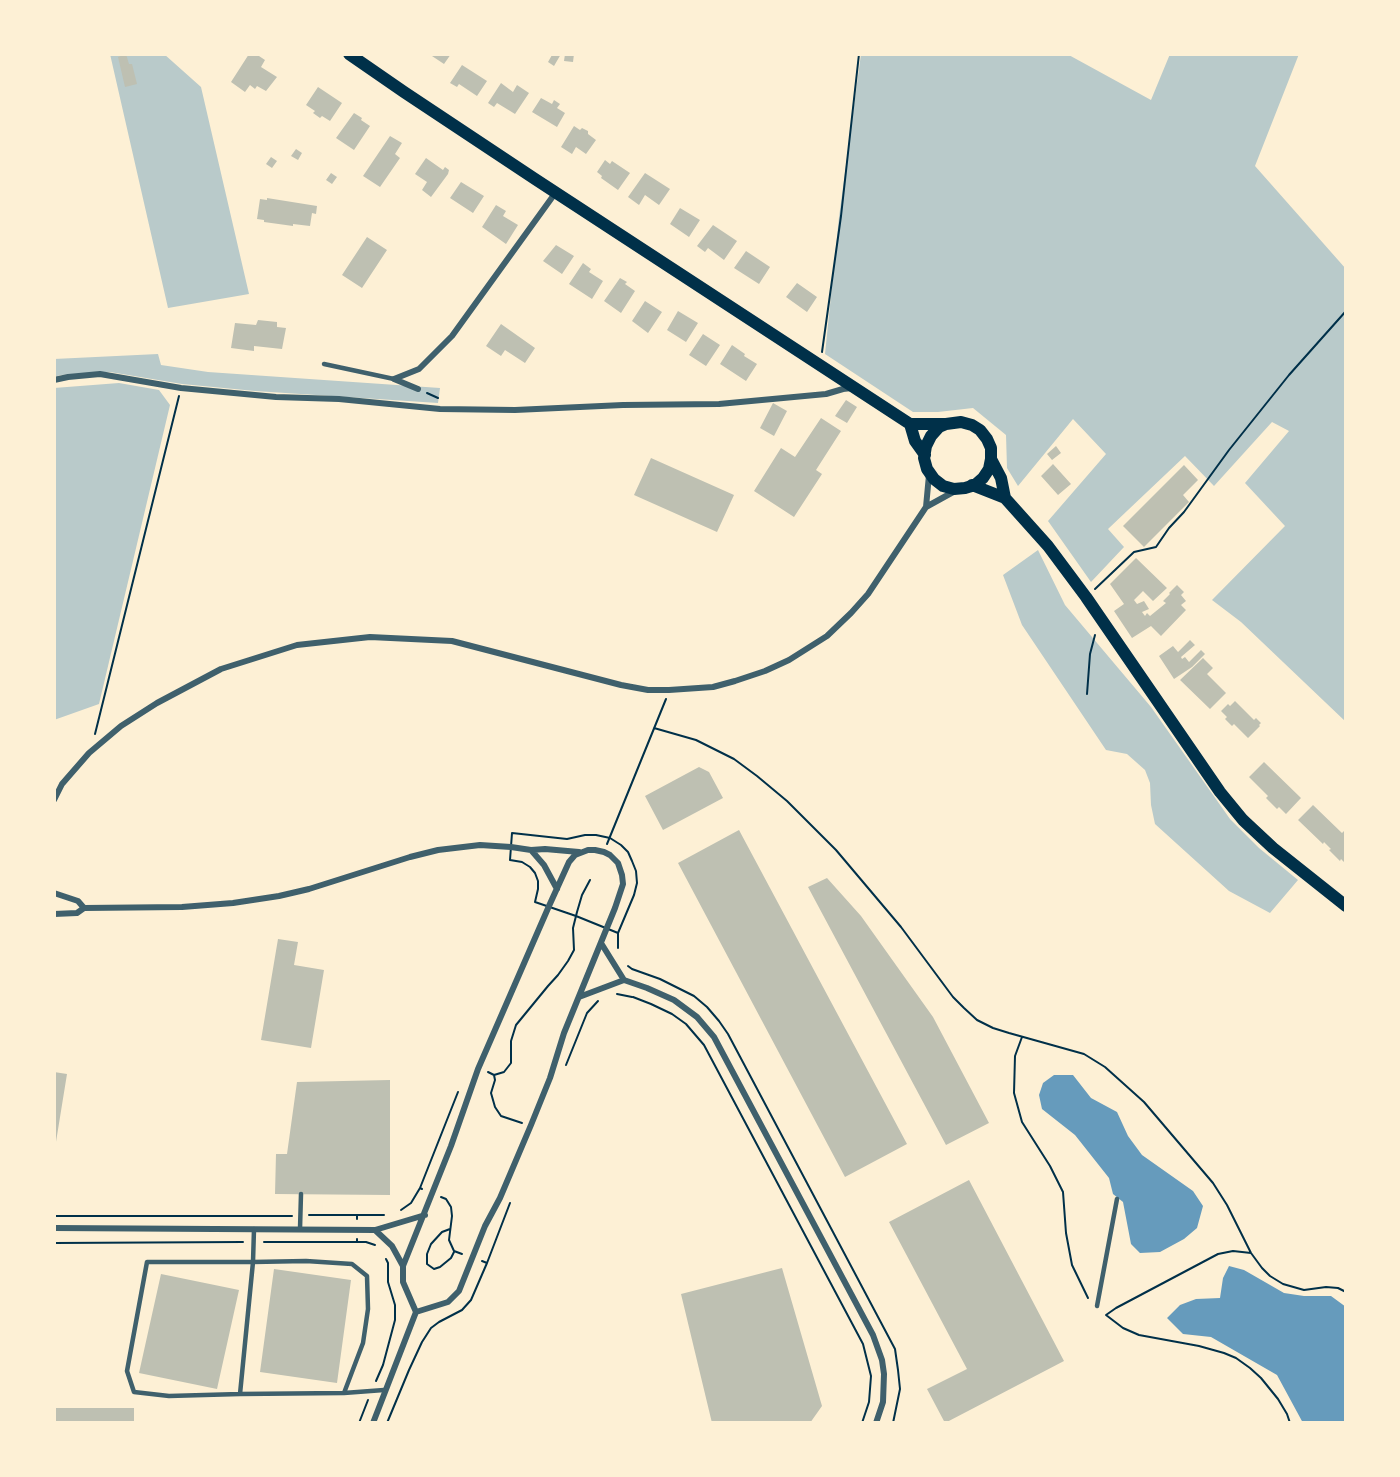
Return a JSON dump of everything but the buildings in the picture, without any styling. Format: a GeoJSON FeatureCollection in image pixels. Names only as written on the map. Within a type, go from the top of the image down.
{"type":"FeatureCollection","features":[{"type":"Feature","properties":{"kind":"main road"},"geometry":{"type":"LineString","coordinates":[[349,54],[910,424],[961,422],[980,430],[991,448],[992,459],[1001,478],[1005,498],[1048,546],[1086,597],[1220,792],[1243,820],[1273,848],[1346,906]]}},
{"type":"Feature","properties":{"kind":"main road"},"geometry":{"type":"LineString","coordinates":[[910,424],[915,441],[925,455]]}},
{"type":"Feature","properties":{"kind":"main road"},"geometry":{"type":"LineString","coordinates":[[946,424],[931,436],[925,455],[927,469],[943,486],[954,489],[966,487],[983,478],[992,459]]}},
{"type":"Feature","properties":{"kind":"main road"},"geometry":{"type":"LineString","coordinates":[[966,487],[1005,498]]}},
{"type":"Feature","properties":{"kind":"street"},"geometry":{"type":"LineString","coordinates":[[394,379],[419,369],[452,336],[556,192]]}},
{"type":"Feature","properties":{"kind":"street"},"geometry":{"type":"LineString","coordinates":[[54,380],[99,374],[181,388],[276,397],[339,399],[440,409],[515,410],[623,405],[719,404],[826,394],[853,388]]}},
{"type":"Feature","properties":{"kind":"street"},"geometry":{"type":"LineString","coordinates":[[394,379],[418,389]]}},
{"type":"Feature","properties":{"kind":"street"},"geometry":{"type":"LineString","coordinates":[[54,800],[62,784],[95,747],[121,726],[157,703],[221,669],[297,645],[370,637],[452,641],[648,690],[713,687],[765,671],[789,660],[827,636],[868,594],[926,507],[929,472]]}},
{"type":"Feature","properties":{"kind":"street"},"geometry":{"type":"LineString","coordinates":[[926,507],[966,487]]}},
{"type":"Feature","properties":{"kind":"street"},"geometry":{"type":"LineString","coordinates":[[54,914],[77,913],[84,908],[182,907],[279,896],[309,889],[410,857],[438,850],[480,845],[531,850],[580,852],[595,850],[610,855],[618,862],[623,884],[607,929],[564,1033],[550,1078],[531,1125],[500,1198],[485,1226],[459,1291],[448,1302],[416,1312]]}},
{"type":"Feature","properties":{"kind":"street"},"geometry":{"type":"LineString","coordinates":[[531,850],[544,865],[557,889]]}},
{"type":"Feature","properties":{"kind":"street"},"geometry":{"type":"LineString","coordinates":[[373,1423],[416,1312],[403,1282],[403,1266],[425,1215],[478,1069],[569,862],[580,852]]}},
{"type":"Feature","properties":{"kind":"street"},"geometry":{"type":"LineString","coordinates":[[54,893],[78,901],[84,908]]}},
{"type":"Feature","properties":{"kind":"street"},"geometry":{"type":"LineString","coordinates":[[601,943],[624,980]]}},
{"type":"Feature","properties":{"kind":"street"},"geometry":{"type":"LineString","coordinates":[[579,997],[624,980],[675,999],[697,1017],[714,1037],[873,1335],[882,1360],[884,1374],[883,1402],[876,1423]]}},
{"type":"Feature","properties":{"kind":"street"},"geometry":{"type":"LineString","coordinates":[[54,1228],[375,1230],[425,1215]]}},
{"type":"Feature","properties":{"kind":"street"},"geometry":{"type":"LineString","coordinates":[[375,1230],[392,1246],[403,1266]]}},
{"type":"Feature","properties":{"kind":"lane"},"geometry":{"type":"LineString","coordinates":[[324,364],[394,379]]}},
{"type":"Feature","properties":{"kind":"lane"},"geometry":{"type":"LineString","coordinates":[[300,1229],[301,1194]]}},
{"type":"Feature","properties":{"kind":"lane"},"geometry":{"type":"LineString","coordinates":[[1097,1306],[1117,1199]]}},
{"type":"Feature","properties":{"kind":"lane"},"geometry":{"type":"LineString","coordinates":[[240,1394],[254,1262],[254,1229]]}},
{"type":"Feature","properties":{"kind":"lane"},"geometry":{"type":"LineString","coordinates":[[344,1393],[363,1343],[368,1309],[367,1276],[352,1264],[306,1260],[147,1262],[127,1371],[134,1392],[169,1396],[344,1393],[384,1390]]}},
{"type":"Feature","properties":{"kind":"path"},"geometry":{"type":"LineString","coordinates":[[820,366],[841,216],[859,54]]}},
{"type":"Feature","properties":{"kind":"path"},"geometry":{"type":"LineString","coordinates":[[1086,597],[1134,552],[1156,547],[1289,375],[1346,311]]}},
{"type":"Feature","properties":{"kind":"path"},"geometry":{"type":"LineString","coordinates":[[95,747],[95,735],[181,388]]}},
{"type":"Feature","properties":{"kind":"path"},"geometry":{"type":"LineString","coordinates":[[1087,694],[1090,654],[1100,617]]}},
{"type":"Feature","properties":{"kind":"path"},"geometry":{"type":"LineString","coordinates":[[604,852],[669,690]]}},
{"type":"Feature","properties":{"kind":"path"},"geometry":{"type":"LineString","coordinates":[[654,728],[696,740],[734,759],[787,801],[836,850],[901,927],[953,997],[977,1020],[993,1028],[1084,1054],[1105,1067],[1144,1102],[1213,1183],[1251,1252],[1270,1276],[1283,1284],[1304,1290],[1326,1287],[1338,1288],[1346,1292]]}},
{"type":"Feature","properties":{"kind":"path"},"geometry":{"type":"LineString","coordinates":[[512,833],[567,839],[596,835],[610,838],[621,845],[628,852],[636,872],[637,884],[618,933],[535,902],[538,889],[535,873],[522,862],[510,860],[511,847],[512,833]]}},
{"type":"Feature","properties":{"kind":"path"},"geometry":{"type":"LineString","coordinates":[[478,1069],[494,1075],[504,1072],[511,1063],[511,1041],[516,1025],[558,975],[574,950],[573,928],[582,895],[591,880]]}},
{"type":"Feature","properties":{"kind":"path"},"geometry":{"type":"LineString","coordinates":[[633,997],[643,972]]}},
{"type":"Feature","properties":{"kind":"path"},"geometry":{"type":"LineString","coordinates":[[615,994],[633,997],[672,1014],[686,1024],[704,1046],[862,1344],[871,1376],[869,1402],[862,1423]]}},
{"type":"Feature","properties":{"kind":"path"},"geometry":{"type":"LineString","coordinates":[[566,1066],[587,1013],[599,1001]]}},
{"type":"Feature","properties":{"kind":"path"},"geometry":{"type":"LineString","coordinates":[[1022,1037],[1015,1056],[1014,1093],[1022,1122],[1050,1166],[1063,1192],[1066,1233],[1072,1265],[1089,1299],[1123,1328],[1139,1335],[1199,1346],[1236,1358],[1262,1378],[1278,1399],[1290,1423]]}},
{"type":"Feature","properties":{"kind":"path"},"geometry":{"type":"LineString","coordinates":[[494,1075],[495,1080],[491,1093],[495,1107],[501,1116],[531,1125]]}},
{"type":"Feature","properties":{"kind":"path"},"geometry":{"type":"LineString","coordinates":[[398,1212],[411,1203],[420,1188],[461,1085]]}},
{"type":"Feature","properties":{"kind":"path"},"geometry":{"type":"LineString","coordinates":[[420,1188],[446,1199],[451,1207],[449,1240],[454,1251],[487,1263]]}},
{"type":"Feature","properties":{"kind":"path"},"geometry":{"type":"LineString","coordinates":[[387,1423],[409,1370],[431,1328],[462,1310],[471,1300],[513,1196]]}},
{"type":"Feature","properties":{"kind":"path"},"geometry":{"type":"LineString","coordinates":[[357,1215],[357,1242]]}},
{"type":"Feature","properties":{"kind":"path"},"geometry":{"type":"LineString","coordinates":[[54,1216],[390,1215]]}},
{"type":"Feature","properties":{"kind":"path"},"geometry":{"type":"LineString","coordinates":[[450,1229],[442,1232],[431,1244],[427,1254],[427,1264],[434,1269],[440,1267],[451,1258],[454,1251]]}},
{"type":"Feature","properties":{"kind":"path"},"geometry":{"type":"LineString","coordinates":[[54,1243],[366,1242],[380,1249]]}},
{"type":"Feature","properties":{"kind":"path"},"geometry":{"type":"LineString","coordinates":[[1106,1315],[1218,1254],[1233,1251],[1251,1252]]}},
{"type":"Feature","properties":{"kind":"path"},"geometry":{"type":"LineString","coordinates":[[359,1423],[383,1365],[395,1320],[395,1305],[388,1282],[388,1263],[385,1255]]}},
{"type":"Feature","properties":{"kind":"shaded area"},"geometry":{"type":"Polygon","coordinates":[[[110,54],[164,54],[201,87],[249,294],[168,308],[110,54]]]}},
{"type":"Feature","properties":{"kind":"shaded area"},"geometry":{"type":"Polygon","coordinates":[[[861,54],[1067,54],[1151,100],[1170,54],[1299,54],[1255,166],[1346,269],[1346,722],[1241,622],[1212,600],[1285,526],[1245,483],[1289,431],[1272,422],[1214,486],[1185,456],[1108,529],[1124,547],[1091,582],[1048,521],[1106,454],[1073,419],[1018,486],[1007,468],[1006,435],[973,408],[913,412],[825,354],[839,217],[861,54]]]}},
{"type":"Feature","properties":{"kind":"shaded area"},"geometry":{"type":"Polygon","coordinates":[[[158,354],[161,365],[208,372],[440,388],[438,403],[255,391],[182,384],[110,372],[54,377],[54,359],[158,354]]]}},
{"type":"Feature","properties":{"kind":"shaded area"},"geometry":{"type":"Polygon","coordinates":[[[119,383],[159,390],[170,405],[99,704],[54,720],[54,388],[119,383]]]}},
{"type":"Feature","properties":{"kind":"shaded area"},"geometry":{"type":"Polygon","coordinates":[[[1038,550],[1065,605],[1151,707],[1230,819],[1259,848],[1298,880],[1270,913],[1229,891],[1155,824],[1150,783],[1145,770],[1127,754],[1106,750],[1022,625],[1003,575],[1038,550]]]}},
{"type":"Feature","properties":{"kind":"water"},"geometry":{"type":"Polygon","coordinates":[[[1054,1075],[1073,1075],[1091,1098],[1117,1112],[1128,1136],[1142,1155],[1193,1191],[1203,1206],[1197,1228],[1184,1239],[1160,1252],[1140,1253],[1131,1244],[1123,1202],[1113,1194],[1109,1178],[1075,1135],[1042,1109],[1039,1095],[1043,1083],[1054,1075]]]}},
{"type":"Feature","properties":{"kind":"water"},"geometry":{"type":"Polygon","coordinates":[[[1229,1266],[1244,1270],[1284,1293],[1331,1296],[1346,1307],[1346,1423],[1303,1423],[1277,1375],[1211,1337],[1183,1334],[1167,1318],[1180,1305],[1196,1299],[1220,1298],[1223,1278],[1229,1266]]]}}]}
